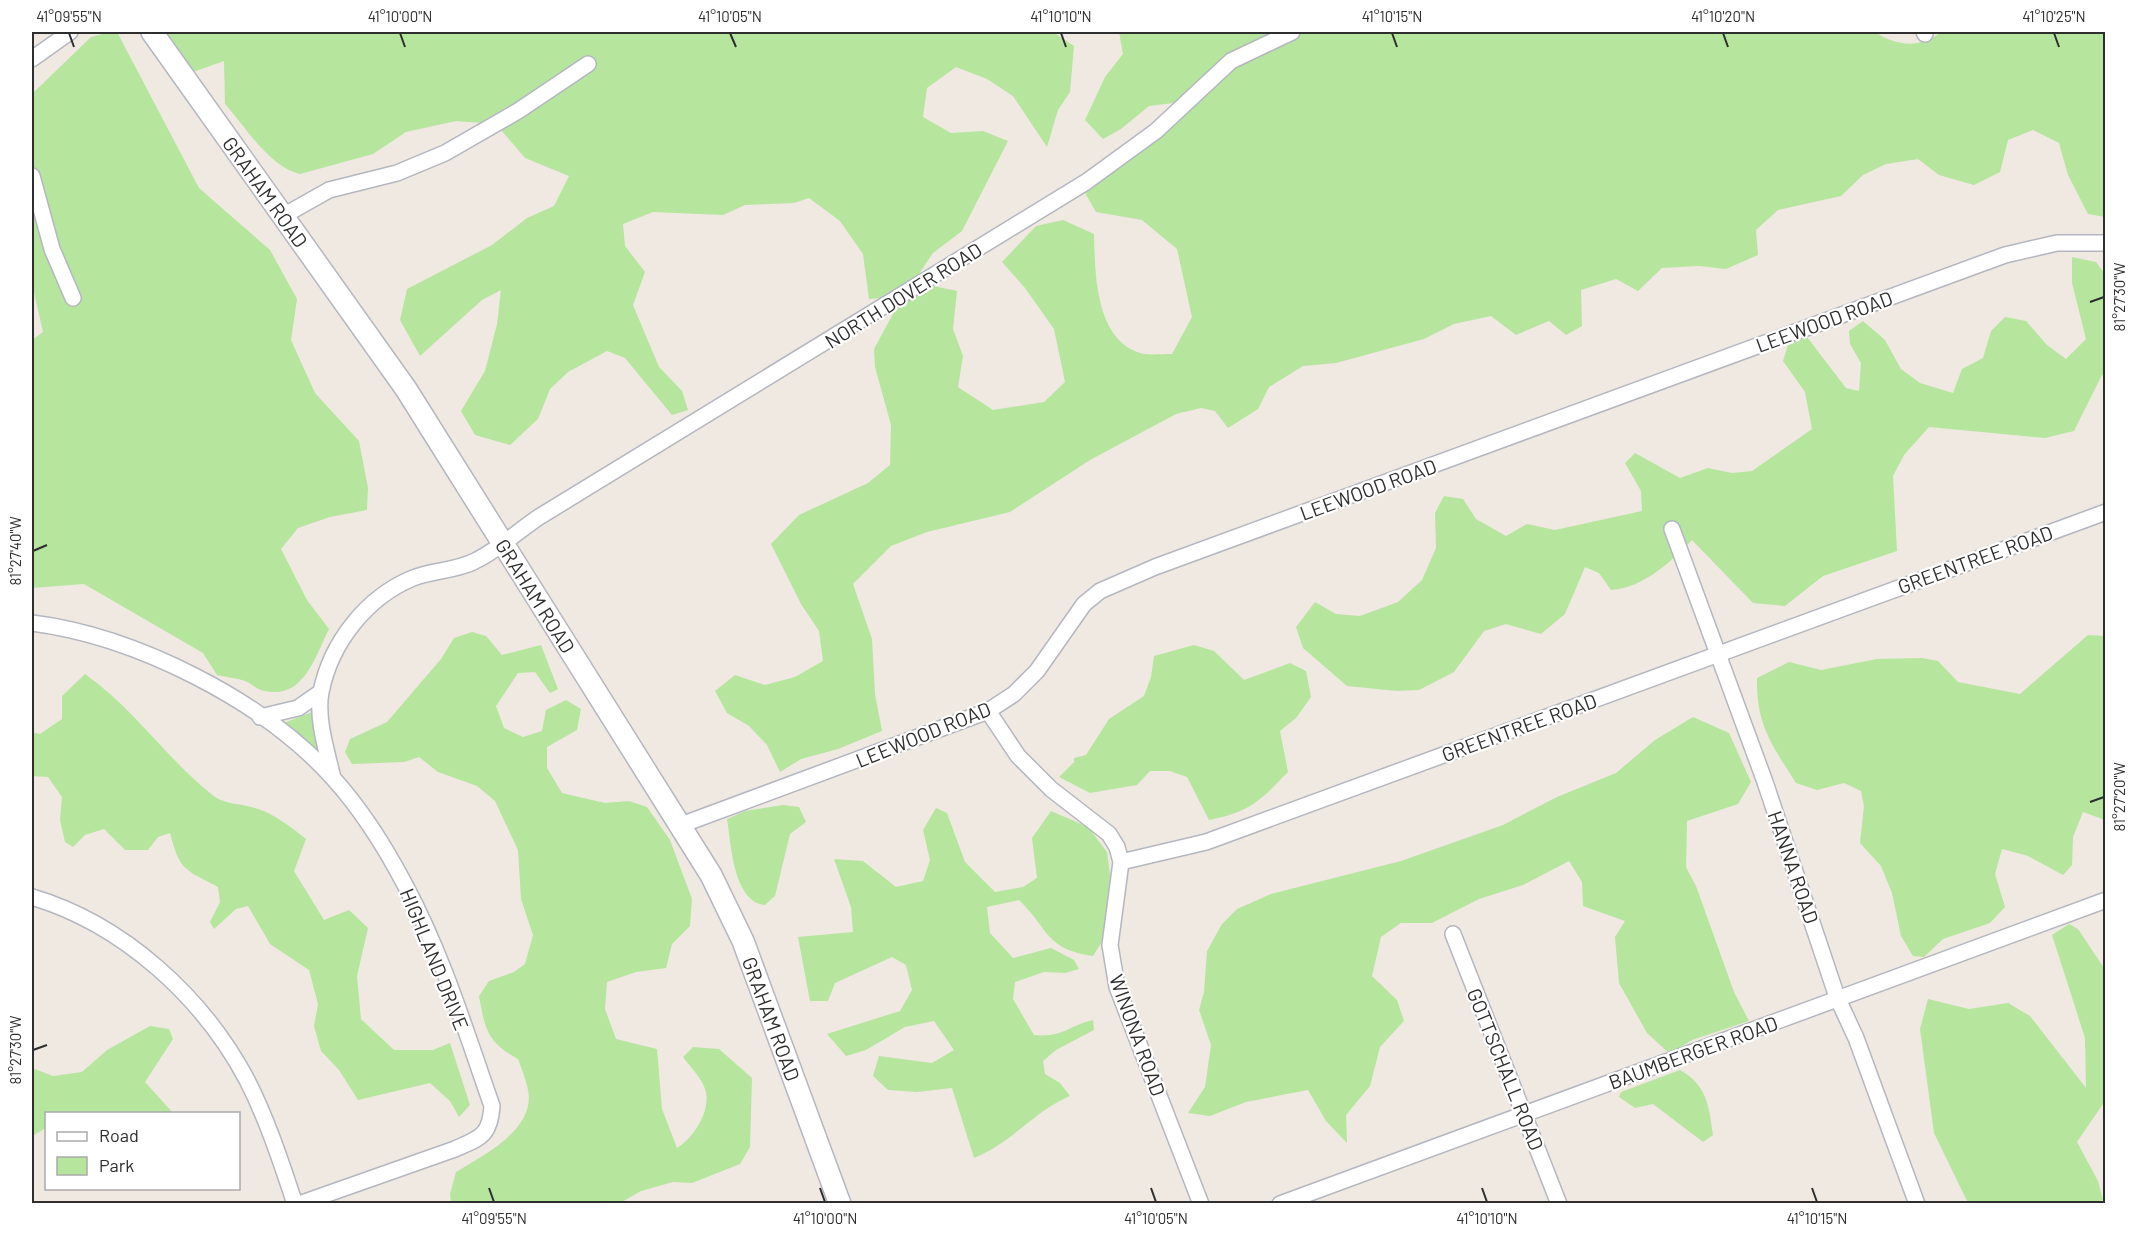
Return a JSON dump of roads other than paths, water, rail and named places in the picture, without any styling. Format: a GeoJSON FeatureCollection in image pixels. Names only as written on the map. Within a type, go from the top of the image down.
{"type":"FeatureCollection","features":[{"type":"Feature","properties":{"kind":"main road","name":"GRAHAM ROAD"},"geometry":{"type":"LineString","coordinates":[[152,32],[406,389],[711,874],[743,941],[840,1203]]}},
{"type":"Feature","properties":{"kind":"street"},"geometry":{"type":"LineString","coordinates":[[32,59],[70,32]]}},
{"type":"Feature","properties":{"kind":"street","name":"NORTH DOVER ROAD"},"geometry":{"type":"LineString","coordinates":[[321,692],[333,659],[349,630],[376,601],[414,578],[473,562],[539,517],[1086,183],[1156,131],[1231,61],[1292,32]]}},
{"type":"Feature","properties":{"kind":"street"},"geometry":{"type":"LineString","coordinates":[[283,216],[303,202],[329,190],[396,173],[445,153],[519,111],[588,64]]}},
{"type":"Feature","properties":{"kind":"street"},"geometry":{"type":"LineString","coordinates":[[32,176],[52,249],[73,298]]}},
{"type":"Feature","properties":{"kind":"street","name":"LEEWOOD ROAD"},"geometry":{"type":"LineString","coordinates":[[681,825],[988,711],[1014,693],[1037,671],[1084,604],[1100,591],[1131,577],[1983,263],[2040,246],[2073,242],[2106,243]]}},
{"type":"Feature","properties":{"kind":"street","name":"GREENTREE ROAD"},"geometry":{"type":"LineString","coordinates":[[1121,862],[1206,842],[2106,512]]}},
{"type":"Feature","properties":{"kind":"street","name":"HANNA ROAD"},"geometry":{"type":"LineString","coordinates":[[1672,529],[1765,782],[1837,997],[1856,1038],[1917,1203]]}},
{"type":"Feature","properties":{"kind":"street","name":"HIGHLAND DRIVE"},"geometry":{"type":"LineString","coordinates":[[32,623],[97,637],[154,657],[208,683],[295,743],[333,778],[388,855],[431,939],[492,1107],[489,1128],[479,1139],[297,1203]]}},
{"type":"Feature","properties":{"kind":"street"},"geometry":{"type":"LineString","coordinates":[[260,717],[298,708],[321,692]]}},
{"type":"Feature","properties":{"kind":"street"},"geometry":{"type":"LineString","coordinates":[[321,692],[323,728],[333,778]]}},
{"type":"Feature","properties":{"kind":"street"},"geometry":{"type":"LineString","coordinates":[[988,711],[1018,756],[1051,789],[1109,834],[1117,847],[1121,862]]}},
{"type":"Feature","properties":{"kind":"street","name":"WINONA ROAD"},"geometry":{"type":"LineString","coordinates":[[1121,862],[1111,934],[1111,956],[1117,987],[1201,1203]]}},
{"type":"Feature","properties":{"kind":"street"},"geometry":{"type":"LineString","coordinates":[[32,897],[55,905],[115,937],[167,977],[199,1010],[220,1036],[248,1081],[297,1203]]}},
{"type":"Feature","properties":{"kind":"street","name":"BAUMBERGER ROAD"},"geometry":{"type":"LineString","coordinates":[[1280,1203],[2106,900]]}},
{"type":"Feature","properties":{"kind":"street","name":"GOTTSCHALL ROAD"},"geometry":{"type":"LineString","coordinates":[[1453,934],[1559,1203]]}}]}
